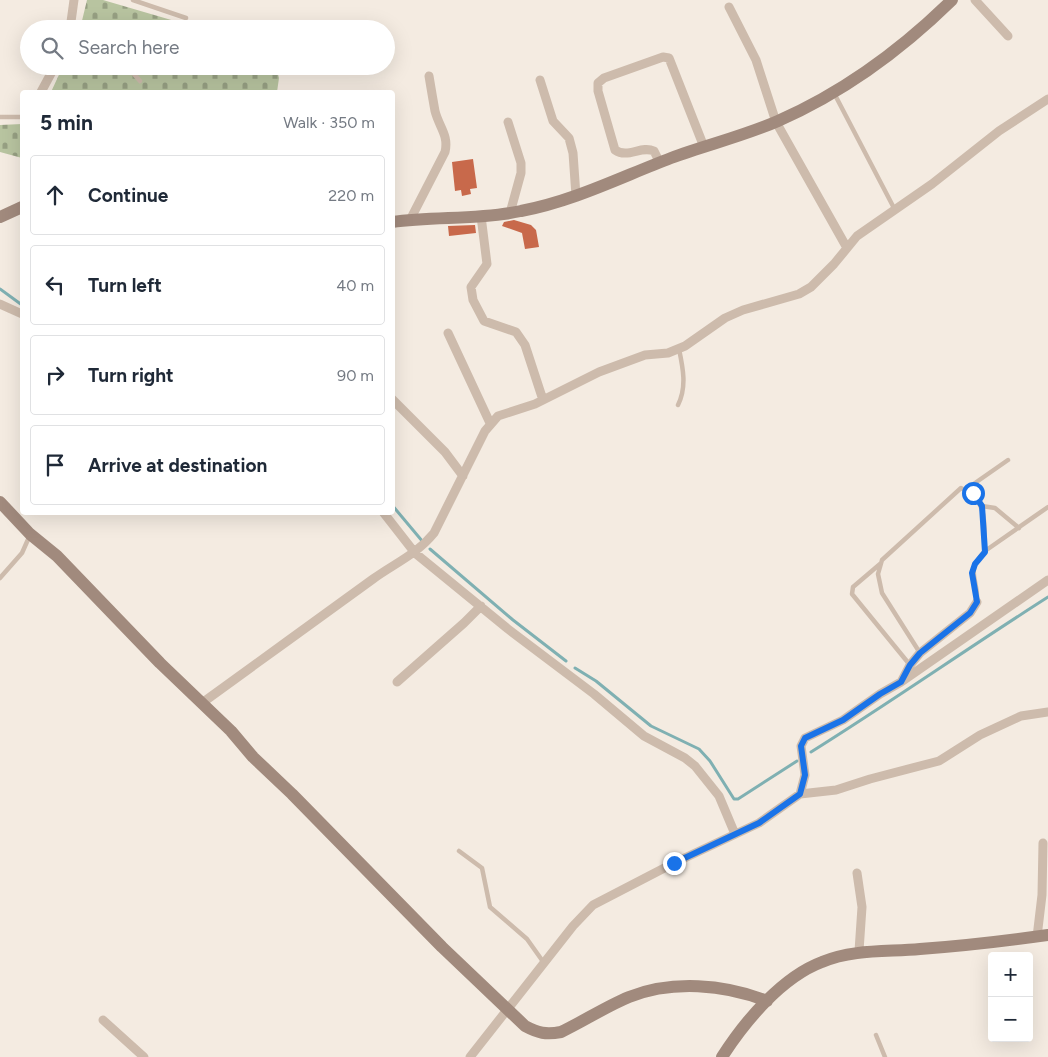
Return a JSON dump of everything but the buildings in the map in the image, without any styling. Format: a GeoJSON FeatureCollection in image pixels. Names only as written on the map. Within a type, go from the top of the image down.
{"type":"FeatureCollection","features":[{"type":"Feature","properties":{"kind":"street"},"geometry":{"type":"LineString","coordinates":[[71,20],[74,0]]}},
{"type":"Feature","properties":{"kind":"street"},"geometry":{"type":"LineString","coordinates":[[395,222],[510,213],[576,196],[660,163],[776,122],[862,75],[894,51],[952,0]]}},
{"type":"Feature","properties":{"kind":"street"},"geometry":{"type":"LineString","coordinates":[[975,0],[1008,36]]}},
{"type":"Feature","properties":{"kind":"street"},"geometry":{"type":"LineString","coordinates":[[729,8],[756,60],[776,122],[847,248]]}},
{"type":"Feature","properties":{"kind":"street"},"geometry":{"type":"LineString","coordinates":[[660,163],[654,151],[650,149],[626,154],[616,150],[598,91],[598,83],[604,78],[663,57],[669,58],[704,147]]}},
{"type":"Feature","properties":{"kind":"street"},"geometry":{"type":"LineString","coordinates":[[42,90],[50,75]]}},
{"type":"Feature","properties":{"kind":"street"},"geometry":{"type":"LineString","coordinates":[[410,220],[445,152],[447,144],[447,137],[435,111],[429,76]]}},
{"type":"Feature","properties":{"kind":"street"},"geometry":{"type":"LineString","coordinates":[[540,80],[553,121],[569,138],[573,154],[576,196]]}},
{"type":"Feature","properties":{"kind":"street"},"geometry":{"type":"LineString","coordinates":[[202,703],[314,624],[374,578],[416,553],[434,533],[490,423],[498,416],[543,400],[599,372],[645,355],[668,353],[679,349],[725,318],[743,310],[799,294],[811,287],[857,236],[932,184],[999,131],[1048,99]]}},
{"type":"Feature","properties":{"kind":"street"},"geometry":{"type":"LineString","coordinates":[[508,122],[521,163],[521,173],[510,213]]}},
{"type":"Feature","properties":{"kind":"street"},"geometry":{"type":"LineString","coordinates":[[0,216],[20,208]]}},
{"type":"Feature","properties":{"kind":"street"},"geometry":{"type":"LineString","coordinates":[[481,216],[487,264],[471,287],[474,300],[484,321],[516,332],[525,345],[543,400]]}},
{"type":"Feature","properties":{"kind":"street"},"geometry":{"type":"LineString","coordinates":[[0,304],[20,313]]}},
{"type":"Feature","properties":{"kind":"street"},"geometry":{"type":"LineString","coordinates":[[448,333],[490,423]]}},
{"type":"Feature","properties":{"kind":"street"},"geometry":{"type":"LineString","coordinates":[[395,402],[445,452],[463,476]]}},
{"type":"Feature","properties":{"kind":"street"},"geometry":{"type":"LineString","coordinates":[[0,502],[30,534],[57,556],[160,664],[202,703],[442,947],[530,1029],[549,1034],[568,1028],[630,996],[653,989],[679,986],[706,987],[737,992],[767,1001]]}},
{"type":"Feature","properties":{"kind":"street"},"geometry":{"type":"LineString","coordinates":[[385,515],[416,553],[481,606],[560,670],[594,694],[644,736],[685,758],[695,766],[719,796],[735,834]]}},
{"type":"Feature","properties":{"kind":"street"},"geometry":{"type":"LineString","coordinates":[[800,794],[805,775],[801,746],[805,738],[843,720],[1048,580]]}},
{"type":"Feature","properties":{"kind":"street"},"geometry":{"type":"LineString","coordinates":[[901,682],[910,665],[920,653],[970,613],[977,602]]}},
{"type":"Feature","properties":{"kind":"street"},"geometry":{"type":"LineString","coordinates":[[397,682],[481,606]]}},
{"type":"Feature","properties":{"kind":"street"},"geometry":{"type":"LineString","coordinates":[[470,1057],[577,921],[594,905],[759,823],[800,794],[836,790],[939,761],[980,735],[1021,716],[1048,712]]}},
{"type":"Feature","properties":{"kind":"street"},"geometry":{"type":"LineString","coordinates":[[722,1057],[767,1001],[787,982],[822,962],[859,952],[978,945],[1042,936],[1043,843]]}},
{"type":"Feature","properties":{"kind":"street"},"geometry":{"type":"LineString","coordinates":[[857,873],[862,907],[859,952]]}},
{"type":"Feature","properties":{"kind":"street"},"geometry":{"type":"LineString","coordinates":[[103,1020],[144,1057]]}},
{"type":"Feature","properties":{"kind":"lane"},"geometry":{"type":"LineString","coordinates":[[133,0],[186,18]]}},
{"type":"Feature","properties":{"kind":"lane"},"geometry":{"type":"LineString","coordinates":[[134,75],[140,81]]}},
{"type":"Feature","properties":{"kind":"lane"},"geometry":{"type":"LineString","coordinates":[[833,92],[895,210]]}},
{"type":"Feature","properties":{"kind":"lane"},"geometry":{"type":"LineString","coordinates":[[0,117],[20,117]]}},
{"type":"Feature","properties":{"kind":"lane"},"geometry":{"type":"LineString","coordinates":[[678,405],[683,395],[684,371],[679,349]]}},
{"type":"Feature","properties":{"kind":"lane"},"geometry":{"type":"LineString","coordinates":[[965,490],[1008,460]]}},
{"type":"Feature","properties":{"kind":"lane"},"geometry":{"type":"LineString","coordinates":[[920,653],[882,593],[878,574],[882,560],[961,488],[973,493],[982,506],[985,552]]}},
{"type":"Feature","properties":{"kind":"lane"},"geometry":{"type":"LineString","coordinates":[[982,506],[995,508],[1018,528]]}},
{"type":"Feature","properties":{"kind":"lane"},"geometry":{"type":"LineString","coordinates":[[977,602],[972,573],[975,564],[985,552],[1048,507]]}},
{"type":"Feature","properties":{"kind":"lane"},"geometry":{"type":"LineString","coordinates":[[0,578],[22,554],[30,534]]}},
{"type":"Feature","properties":{"kind":"lane"},"geometry":{"type":"LineString","coordinates":[[881,564],[853,587],[852,594],[910,665]]}},
{"type":"Feature","properties":{"kind":"lane"},"geometry":{"type":"LineString","coordinates":[[459,851],[482,868],[490,907],[527,939],[544,963]]}},
{"type":"Feature","properties":{"kind":"lane"},"geometry":{"type":"LineString","coordinates":[[876,1035],[885,1057]]}},
{"type":"Feature","properties":{"kind":"green space"},"geometry":{"type":"Polygon","coordinates":[[[87,0],[103,0],[171,20],[82,20],[87,0]]]}},
{"type":"Feature","properties":{"kind":"green space"},"geometry":{"type":"Polygon","coordinates":[[[59,75],[278,75],[279,78],[277,90],[52,90],[59,75]]]}},
{"type":"Feature","properties":{"kind":"green space"},"geometry":{"type":"Polygon","coordinates":[[[20,124],[20,157],[0,152],[0,125],[20,124]]]}},
{"type":"Feature","properties":{"kind":"waterway"},"geometry":{"type":"LineString","coordinates":[[0,289],[20,304]]}},
{"type":"Feature","properties":{"kind":"waterway"},"geometry":{"type":"LineString","coordinates":[[395,509],[423,542]]}},
{"type":"Feature","properties":{"kind":"waterway"},"geometry":{"type":"LineString","coordinates":[[430,549],[513,620],[566,661]]}},
{"type":"Feature","properties":{"kind":"waterway"},"geometry":{"type":"LineString","coordinates":[[811,752],[1048,597]]}},
{"type":"Feature","properties":{"kind":"waterway"},"geometry":{"type":"LineString","coordinates":[[575,668],[596,681],[651,726],[699,749],[710,761],[734,799],[738,799],[797,761]]}},
{"type":"Feature","properties":{"kind":"route"},"geometry":{"type":"LineString","coordinates":[[674,863],[759,823],[800,794],[805,775],[801,746],[805,738],[843,720],[901,682],[910,665],[920,653],[975,608],[978,595],[972,573],[975,564],[985,552],[982,506],[973,493]]}}]}
